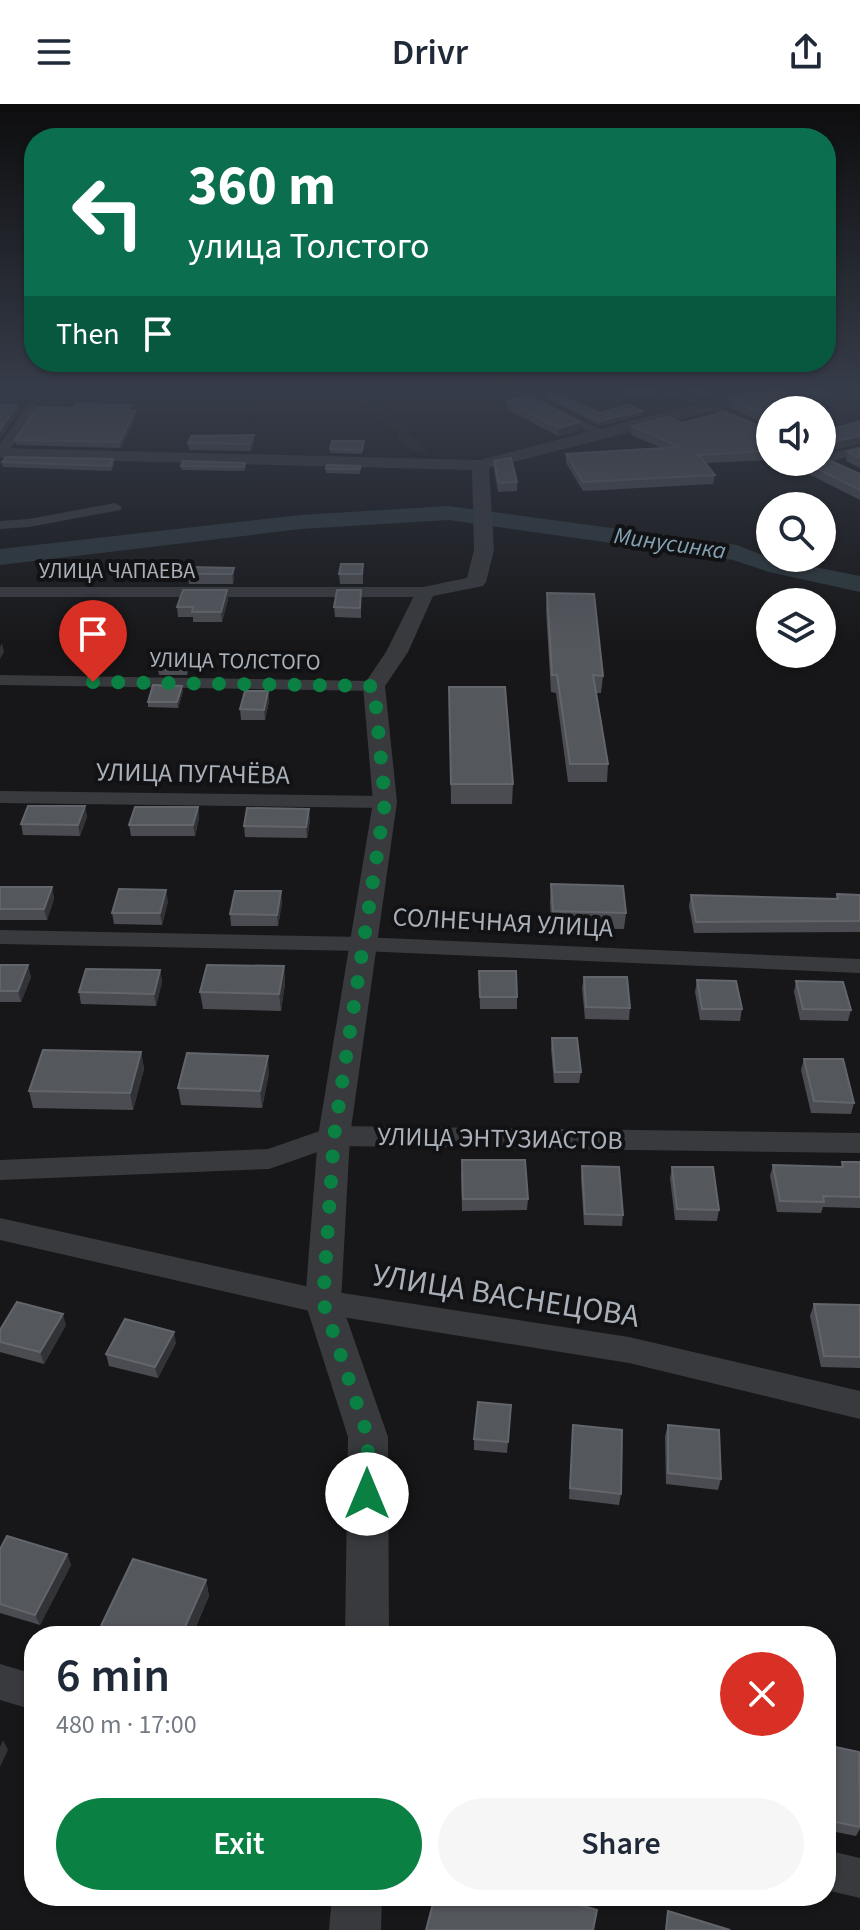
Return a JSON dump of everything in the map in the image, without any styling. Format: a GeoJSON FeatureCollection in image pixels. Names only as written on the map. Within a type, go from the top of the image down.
{"type":"FeatureCollection","features":[{"type":"Feature","properties":{"kind":"street"},"geometry":{"type":"LineString","coordinates":[[367,1626],[368,1437],[323,1302],[334,1136],[385,802],[374,686],[397,652],[425,592],[476,582],[484,550],[481,474]]}},
{"type":"Feature","properties":{"kind":"street"},"geometry":{"type":"LineString","coordinates":[[0,525],[29,523],[115,507]]}},
{"type":"Feature","properties":{"kind":"street","name":"УЛИЦА ЧАПАЕВА"},"geometry":{"type":"LineString","coordinates":[[0,592],[425,592]]}},
{"type":"Feature","properties":{"kind":"street","name":"УЛИЦА ТОЛСТОГО"},"geometry":{"type":"LineString","coordinates":[[0,680],[374,686]]}},
{"type":"Feature","properties":{"kind":"street","name":"УЛИЦА ПУГАЧЁВА"},"geometry":{"type":"LineString","coordinates":[[0,797],[385,802]]}},
{"type":"Feature","properties":{"kind":"street","name":"СОЛНЕЧНАЯ УЛИЦА"},"geometry":{"type":"LineString","coordinates":[[0,937],[362,944],[860,966]]}},
{"type":"Feature","properties":{"kind":"street","name":"УЛИЦА ЭНТУЗИАСТОВ"},"geometry":{"type":"LineString","coordinates":[[0,1170],[269,1159],[334,1136],[860,1143]]}},
{"type":"Feature","properties":{"kind":"street","name":"УЛИЦА ВАСНЕЦОВА"},"geometry":{"type":"LineString","coordinates":[[0,1229],[323,1302],[629,1350],[860,1405]]}},
{"type":"Feature","properties":{"kind":"street"},"geometry":{"type":"LineString","coordinates":[[0,1682],[24,1689]]}},
{"type":"Feature","properties":{"kind":"street"},"geometry":{"type":"LineString","coordinates":[[836,1872],[860,1878]]}},
{"type":"Feature","properties":{"kind":"street"},"geometry":{"type":"LineString","coordinates":[[355,1930],[356,1906]]}},
{"type":"Feature","properties":{"kind":"building"},"geometry":{"type":"Polygon","coordinates":[[[497,474],[515,474],[517,482],[499,483],[497,474]]]}},
{"type":"Feature","properties":{"kind":"building"},"geometry":{"type":"Polygon","coordinates":[[[578,474],[714,474],[583,482],[578,474]]]}},
{"type":"Feature","properties":{"kind":"building"},"geometry":{"type":"Polygon","coordinates":[[[836,474],[860,474],[860,490],[832,476],[836,474]]]}},
{"type":"Feature","properties":{"kind":"building"},"geometry":{"type":"Polygon","coordinates":[[[341,564],[363,564],[362,574],[339,574],[341,564]]]}},
{"type":"Feature","properties":{"kind":"building"},"geometry":{"type":"Polygon","coordinates":[[[190,567],[234,568],[232,574],[188,574],[190,567]]]}},
{"type":"Feature","properties":{"kind":"building"},"geometry":{"type":"Polygon","coordinates":[[[183,590],[227,590],[221,612],[192,612],[193,607],[177,607],[183,590]]]}},
{"type":"Feature","properties":{"kind":"building"},"geometry":{"type":"Polygon","coordinates":[[[337,590],[361,590],[360,608],[334,607],[337,590]]]}},
{"type":"Feature","properties":{"kind":"building"},"geometry":{"type":"Polygon","coordinates":[[[547,593],[594,594],[603,676],[593,675],[608,764],[570,764],[557,675],[552,675],[547,593]]]}},
{"type":"Feature","properties":{"kind":"building"},"geometry":{"type":"Polygon","coordinates":[[[164,652],[192,652],[187,670],[158,669],[164,652]]]}},
{"type":"Feature","properties":{"kind":"building"},"geometry":{"type":"Polygon","coordinates":[[[153,685],[182,686],[177,702],[148,702],[153,685]]]}},
{"type":"Feature","properties":{"kind":"building"},"geometry":{"type":"Polygon","coordinates":[[[449,687],[505,687],[513,784],[451,784],[449,687]]]}},
{"type":"Feature","properties":{"kind":"building"},"geometry":{"type":"Polygon","coordinates":[[[245,691],[268,691],[264,710],[240,709],[245,691]]]}},
{"type":"Feature","properties":{"kind":"building"},"geometry":{"type":"Polygon","coordinates":[[[28,806],[85,806],[78,825],[21,824],[28,806]]]}},
{"type":"Feature","properties":{"kind":"building"},"geometry":{"type":"Polygon","coordinates":[[[135,807],[198,807],[193,825],[129,825],[135,807]]]}},
{"type":"Feature","properties":{"kind":"building"},"geometry":{"type":"Polygon","coordinates":[[[247,808],[309,809],[306,827],[244,826],[247,808]]]}},
{"type":"Feature","properties":{"kind":"building"},"geometry":{"type":"Polygon","coordinates":[[[551,884],[623,886],[626,913],[553,911],[551,884]]]}},
{"type":"Feature","properties":{"kind":"building"},"geometry":{"type":"Polygon","coordinates":[[[0,887],[52,887],[44,909],[0,909],[0,887]]]}},
{"type":"Feature","properties":{"kind":"building"},"geometry":{"type":"Polygon","coordinates":[[[119,889],[166,890],[160,913],[112,913],[119,889]]]}},
{"type":"Feature","properties":{"kind":"building"},"geometry":{"type":"Polygon","coordinates":[[[235,891],[281,891],[277,915],[230,914],[235,891]]]}},
{"type":"Feature","properties":{"kind":"building"},"geometry":{"type":"Polygon","coordinates":[[[837,894],[860,895],[860,921],[696,922],[691,895],[838,899],[837,894]]]}},
{"type":"Feature","properties":{"kind":"building"},"geometry":{"type":"Polygon","coordinates":[[[0,965],[28,965],[18,991],[0,991],[0,965]]]}},
{"type":"Feature","properties":{"kind":"building"},"geometry":{"type":"Polygon","coordinates":[[[207,965],[284,966],[279,994],[200,992],[207,965]]]}},
{"type":"Feature","properties":{"kind":"building"},"geometry":{"type":"Polygon","coordinates":[[[86,969],[160,970],[154,994],[79,992],[86,969]]]}},
{"type":"Feature","properties":{"kind":"building"},"geometry":{"type":"Polygon","coordinates":[[[479,971],[516,971],[517,997],[480,997],[479,971]]]}},
{"type":"Feature","properties":{"kind":"building"},"geometry":{"type":"Polygon","coordinates":[[[584,977],[627,977],[630,1008],[586,1007],[584,977]]]}},
{"type":"Feature","properties":{"kind":"building"},"geometry":{"type":"Polygon","coordinates":[[[697,980],[736,981],[742,1009],[702,1009],[697,980]]]}},
{"type":"Feature","properties":{"kind":"building"},"geometry":{"type":"Polygon","coordinates":[[[796,981],[843,982],[851,1010],[803,1009],[796,981]]]}},
{"type":"Feature","properties":{"kind":"building"},"geometry":{"type":"Polygon","coordinates":[[[552,1038],[577,1038],[581,1072],[555,1072],[552,1038]]]}},
{"type":"Feature","properties":{"kind":"building"},"geometry":{"type":"Polygon","coordinates":[[[43,1050],[141,1052],[130,1093],[29,1091],[43,1050]]]}},
{"type":"Feature","properties":{"kind":"building"},"geometry":{"type":"Polygon","coordinates":[[[187,1053],[268,1056],[260,1091],[178,1088],[187,1053]]]}},
{"type":"Feature","properties":{"kind":"building"},"geometry":{"type":"Polygon","coordinates":[[[804,1059],[843,1059],[854,1103],[814,1101],[804,1059]]]}},
{"type":"Feature","properties":{"kind":"building"},"geometry":{"type":"Polygon","coordinates":[[[462,1160],[525,1160],[528,1199],[463,1199],[462,1160]]]}},
{"type":"Feature","properties":{"kind":"building"},"geometry":{"type":"Polygon","coordinates":[[[842,1162],[860,1162],[860,1197],[823,1196],[824,1202],[780,1201],[773,1165],[843,1167],[842,1162]]]}},
{"type":"Feature","properties":{"kind":"building"},"geometry":{"type":"Polygon","coordinates":[[[582,1166],[619,1167],[623,1215],[585,1214],[582,1166]]]}},
{"type":"Feature","properties":{"kind":"building"},"geometry":{"type":"Polygon","coordinates":[[[672,1167],[713,1167],[719,1210],[677,1209],[672,1167]]]}},
{"type":"Feature","properties":{"kind":"building"},"geometry":{"type":"Polygon","coordinates":[[[17,1302],[63,1314],[40,1352],[0,1342],[0,1330],[17,1302]]]}},
{"type":"Feature","properties":{"kind":"building"},"geometry":{"type":"Polygon","coordinates":[[[814,1304],[860,1305],[860,1357],[824,1356],[814,1304]]]}},
{"type":"Feature","properties":{"kind":"building"},"geometry":{"type":"Polygon","coordinates":[[[125,1319],[174,1332],[155,1367],[106,1354],[125,1319]]]}},
{"type":"Feature","properties":{"kind":"building"},"geometry":{"type":"Polygon","coordinates":[[[478,1402],[511,1405],[508,1442],[474,1439],[478,1402]]]}},
{"type":"Feature","properties":{"kind":"building"},"geometry":{"type":"Polygon","coordinates":[[[573,1425],[622,1430],[621,1494],[570,1488],[573,1425]]]}},
{"type":"Feature","properties":{"kind":"building"},"geometry":{"type":"Polygon","coordinates":[[[668,1425],[719,1430],[721,1479],[668,1473],[668,1425]]]}},
{"type":"Feature","properties":{"kind":"building"},"geometry":{"type":"Polygon","coordinates":[[[7,1536],[67,1554],[35,1615],[0,1604],[0,1549],[7,1536]]]}},
{"type":"Feature","properties":{"kind":"building"},"geometry":{"type":"Polygon","coordinates":[[[133,1559],[206,1580],[185,1626],[101,1626],[133,1559]]]}},
{"type":"Feature","properties":{"kind":"building"},"geometry":{"type":"Polygon","coordinates":[[[836,1747],[859,1752],[860,1827],[836,1822],[836,1747]]]}},
{"type":"Feature","properties":{"kind":"building"},"geometry":{"type":"Polygon","coordinates":[[[432,1906],[584,1906],[597,1910],[593,1930],[426,1930],[432,1906]]]}},
{"type":"Feature","properties":{"kind":"building"},"geometry":{"type":"Polygon","coordinates":[[[668,1911],[730,1930],[666,1930],[668,1911]]]}},
{"type":"Feature","properties":{"kind":"waterway","name":"Минусинка"},"geometry":{"type":"LineString","coordinates":[[0,557],[301,522],[448,513],[737,553],[778,567],[860,584]]}},
{"type":"Feature","properties":{"kind":"route"},"geometry":{"type":"LineString","coordinates":[[93,682],[374,686],[385,802],[334,1136],[323,1302],[368,1437],[367,1494]]}}]}
